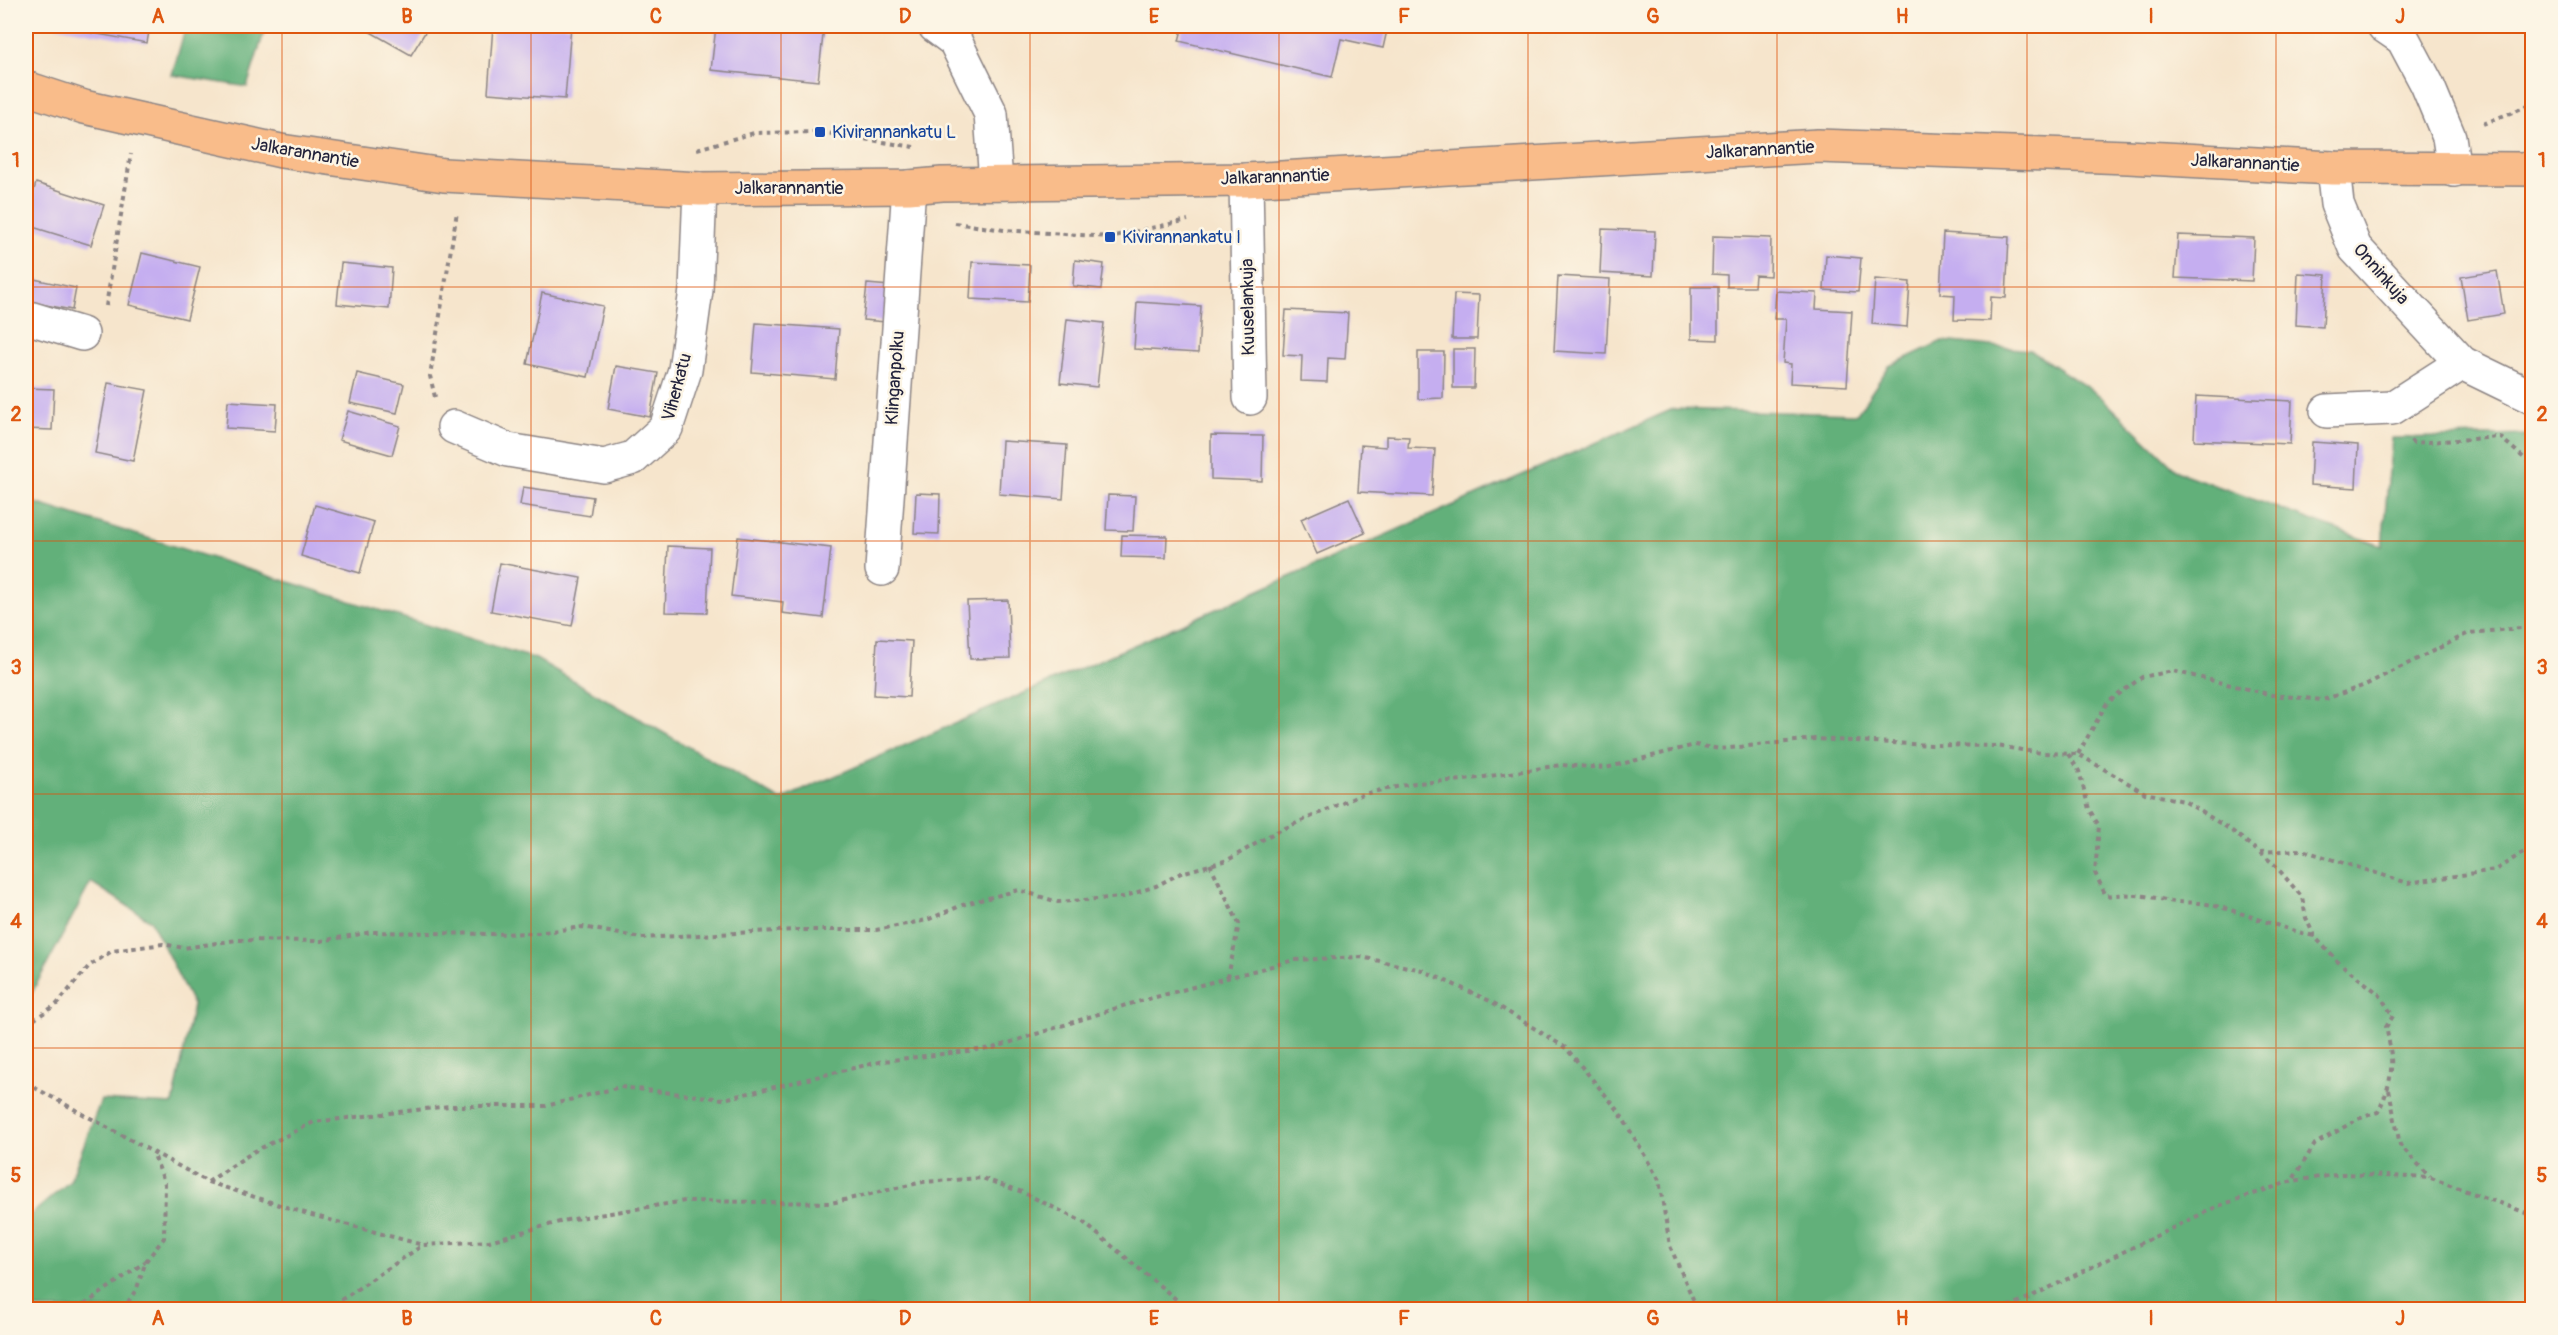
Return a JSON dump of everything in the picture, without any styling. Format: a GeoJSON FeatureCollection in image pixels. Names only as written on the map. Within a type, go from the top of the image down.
{"type":"FeatureCollection","features":[{"type":"Feature","properties":{"kind":"main road","name":"Jalkarannantie"},"geometry":{"type":"LineString","coordinates":[[26,88],[84,107],[281,151],[444,175],[699,189],[909,187],[996,182],[1246,180],[1818,146],[2128,157],[2333,168],[2454,170],[2532,168]]}},
{"type":"Feature","properties":{"kind":"street"},"geometry":{"type":"LineString","coordinates":[[935,26],[955,41],[991,114],[996,182]]}},
{"type":"Feature","properties":{"kind":"street"},"geometry":{"type":"LineString","coordinates":[[2384,26],[2403,39],[2427,84],[2449,137],[2454,170]]}},
{"type":"Feature","properties":{"kind":"street","name":"Onninkuja"},"geometry":{"type":"LineString","coordinates":[[2333,168],[2337,204],[2355,248],[2462,363],[2532,397]]}},
{"type":"Feature","properties":{"kind":"street","name":"Kuuselankuja"},"geometry":{"type":"LineString","coordinates":[[1246,180],[1250,398]]}},
{"type":"Feature","properties":{"kind":"street","name":"Klinganpolku"},"geometry":{"type":"LineString","coordinates":[[882,569],[909,187]]}},
{"type":"Feature","properties":{"kind":"street","name":"Viherkatu"},"geometry":{"type":"LineString","coordinates":[[454,427],[508,450],[604,466],[633,458],[666,428],[685,370],[696,290],[699,189]]}},
{"type":"Feature","properties":{"kind":"street"},"geometry":{"type":"LineString","coordinates":[[26,317],[82,334]]}},
{"type":"Feature","properties":{"kind":"street"},"geometry":{"type":"LineString","coordinates":[[2327,411],[2392,408],[2462,363]]}},
{"type":"Feature","properties":{"kind":"path"},"geometry":{"type":"LineString","coordinates":[[2449,137],[2532,105]]}},
{"type":"Feature","properties":{"kind":"path"},"geometry":{"type":"LineString","coordinates":[[696,150],[754,133],[820,132],[921,149]]}},
{"type":"Feature","properties":{"kind":"path"},"geometry":{"type":"LineString","coordinates":[[82,334],[105,318],[132,147]]}},
{"type":"Feature","properties":{"kind":"path"},"geometry":{"type":"LineString","coordinates":[[454,427],[437,406],[430,376],[459,203]]}},
{"type":"Feature","properties":{"kind":"path"},"geometry":{"type":"LineString","coordinates":[[2392,408],[2413,443],[2500,437],[2532,465]]}},
{"type":"Feature","properties":{"kind":"path"},"geometry":{"type":"LineString","coordinates":[[2078,754],[2107,703],[2142,678],[2173,671],[2272,695],[2323,700],[2365,685],[2469,633],[2532,627]]}},
{"type":"Feature","properties":{"kind":"path"},"geometry":{"type":"LineString","coordinates":[[26,1026],[57,1004],[89,966],[112,951],[163,944],[184,948],[237,940],[321,941],[372,932],[537,933],[583,927],[641,938],[794,930],[876,930],[927,920],[965,904],[1019,890],[1058,902],[1123,897],[1156,886],[1181,873],[1228,860],[1274,832],[1363,794],[1415,783],[1465,780],[1561,765],[1606,768],[1695,745],[1720,749],[1815,739],[1997,746],[2041,753],[2078,754],[2145,793],[2184,801],[2231,830],[2274,864],[2302,897],[2306,918],[2314,936],[2337,961],[2379,994],[2392,1016],[2386,1027],[2392,1053],[2389,1089],[2400,1145],[2431,1178]]}},
{"type":"Feature","properties":{"kind":"path"},"geometry":{"type":"LineString","coordinates":[[2067,753],[2079,771],[2084,794],[2099,826],[2095,873],[2106,896],[2126,893],[2150,895],[2166,901],[2206,904],[2263,920],[2284,930],[2314,936]]}},
{"type":"Feature","properties":{"kind":"path"},"geometry":{"type":"LineString","coordinates":[[2259,852],[2302,850],[2408,883],[2495,870],[2532,847]]}},
{"type":"Feature","properties":{"kind":"path"},"geometry":{"type":"LineString","coordinates":[[1209,864],[1239,924],[1228,977]]}},
{"type":"Feature","properties":{"kind":"path"},"geometry":{"type":"LineString","coordinates":[[208,1182],[253,1152],[314,1122],[450,1106],[546,1106],[620,1087],[724,1099],[883,1061],[993,1048],[1126,1005],[1294,960],[1360,957],[1422,970],[1492,1002],[1566,1048],[1618,1110],[1659,1180],[1670,1246],[1693,1299],[1705,1310]]}},
{"type":"Feature","properties":{"kind":"path"},"geometry":{"type":"LineString","coordinates":[[26,1083],[208,1182],[308,1214],[423,1245],[489,1241],[567,1221],[685,1201],[831,1203],[923,1182],[982,1178],[1022,1192],[1083,1222],[1189,1310]]}},
{"type":"Feature","properties":{"kind":"path"},"geometry":{"type":"LineString","coordinates":[[2292,1181],[2315,1144],[2358,1119],[2378,1112],[2389,1089]]}},
{"type":"Feature","properties":{"kind":"path"},"geometry":{"type":"LineString","coordinates":[[123,1310],[137,1288],[146,1262],[164,1238],[165,1184],[154,1154]]}},
{"type":"Feature","properties":{"kind":"path"},"geometry":{"type":"LineString","coordinates":[[2000,1310],[2218,1206],[2292,1181],[2343,1174],[2431,1178],[2532,1215]]}},
{"type":"Feature","properties":{"kind":"path"},"geometry":{"type":"LineString","coordinates":[[326,1310],[423,1245]]}},
{"type":"Feature","properties":{"kind":"path"},"geometry":{"type":"LineString","coordinates":[[77,1310],[146,1262]]}},
{"type":"Feature","properties":{"kind":"green space"},"geometry":{"type":"Polygon","coordinates":[[[186,26],[266,26],[247,87],[172,75],[186,26]]]}},
{"type":"Feature","properties":{"kind":"green space"},"geometry":{"type":"Polygon","coordinates":[[[1942,341],[2030,350],[2099,395],[2179,472],[2382,546],[2392,438],[2532,435],[2532,1309],[26,1309],[26,1219],[70,1181],[101,1100],[173,1104],[193,1005],[151,921],[91,882],[26,1004],[26,500],[536,659],[780,800],[1673,409],[1857,414],[1889,366],[1942,341]]]}},
{"type":"Feature","properties":{"kind":"building"},"geometry":{"type":"Polygon","coordinates":[[[54,26],[150,26],[147,43],[54,26]]]}},
{"type":"Feature","properties":{"kind":"building"},"geometry":{"type":"Polygon","coordinates":[[[370,26],[429,26],[411,55],[367,30],[370,26]]]}},
{"type":"Feature","properties":{"kind":"building"},"geometry":{"type":"Polygon","coordinates":[[[493,26],[571,26],[565,99],[488,93],[493,26]]]}},
{"type":"Feature","properties":{"kind":"building"},"geometry":{"type":"Polygon","coordinates":[[[716,26],[824,26],[818,81],[711,70],[716,26]]]}},
{"type":"Feature","properties":{"kind":"building"},"geometry":{"type":"Polygon","coordinates":[[[1183,26],[1388,26],[1383,48],[1341,39],[1332,77],[1179,41],[1183,26]]]}},
{"type":"Feature","properties":{"kind":"building"},"geometry":{"type":"Polygon","coordinates":[[[36,183],[104,205],[91,245],[26,225],[26,217],[36,183]]]}},
{"type":"Feature","properties":{"kind":"building"},"geometry":{"type":"Polygon","coordinates":[[[1602,229],[1655,231],[1653,276],[1600,273],[1602,229]]]}},
{"type":"Feature","properties":{"kind":"building"},"geometry":{"type":"Polygon","coordinates":[[[1943,233],[2009,237],[2006,298],[1991,297],[1990,321],[1954,320],[1955,295],[1940,294],[1943,233]]]}},
{"type":"Feature","properties":{"kind":"building"},"geometry":{"type":"Polygon","coordinates":[[[2178,235],[2254,238],[2252,281],[2175,278],[2178,235]]]}},
{"type":"Feature","properties":{"kind":"building"},"geometry":{"type":"Polygon","coordinates":[[[1713,236],[1771,238],[1770,276],[1755,275],[1754,287],[1727,287],[1727,275],[1712,274],[1713,236]]]}},
{"type":"Feature","properties":{"kind":"building"},"geometry":{"type":"Polygon","coordinates":[[[142,253],[200,267],[187,319],[129,305],[142,253]]]}},
{"type":"Feature","properties":{"kind":"building"},"geometry":{"type":"Polygon","coordinates":[[[1826,255],[1861,258],[1858,292],[1824,290],[1826,255]]]}},
{"type":"Feature","properties":{"kind":"building"},"geometry":{"type":"Polygon","coordinates":[[[1075,260],[1104,264],[1101,289],[1073,286],[1075,260]]]}},
{"type":"Feature","properties":{"kind":"building"},"geometry":{"type":"Polygon","coordinates":[[[972,262],[1030,265],[1028,302],[970,299],[972,262]]]}},
{"type":"Feature","properties":{"kind":"building"},"geometry":{"type":"Polygon","coordinates":[[[341,263],[392,268],[389,309],[337,304],[341,263]]]}},
{"type":"Feature","properties":{"kind":"building"},"geometry":{"type":"Polygon","coordinates":[[[2497,271],[2504,314],[2468,320],[2461,277],[2497,271]]]}},
{"type":"Feature","properties":{"kind":"building"},"geometry":{"type":"Polygon","coordinates":[[[2298,273],[2326,275],[2323,327],[2296,325],[2298,273]]]}},
{"type":"Feature","properties":{"kind":"building"},"geometry":{"type":"Polygon","coordinates":[[[1558,276],[1610,279],[1606,354],[1554,351],[1558,276]]]}},
{"type":"Feature","properties":{"kind":"building"},"geometry":{"type":"Polygon","coordinates":[[[34,279],[76,288],[72,310],[30,302],[34,279]]]}},
{"type":"Feature","properties":{"kind":"building"},"geometry":{"type":"Polygon","coordinates":[[[1875,279],[1910,282],[1907,327],[1872,324],[1875,279]]]}},
{"type":"Feature","properties":{"kind":"building"},"geometry":{"type":"Polygon","coordinates":[[[2532,282],[2532,311],[2531,311],[2526,283],[2532,282]]]}},
{"type":"Feature","properties":{"kind":"building"},"geometry":{"type":"Polygon","coordinates":[[[867,284],[890,286],[886,322],[863,320],[867,284]]]}},
{"type":"Feature","properties":{"kind":"building"},"geometry":{"type":"Polygon","coordinates":[[[1691,287],[1718,287],[1718,340],[1691,339],[1691,287]]]}},
{"type":"Feature","properties":{"kind":"building"},"geometry":{"type":"Polygon","coordinates":[[[1776,291],[1817,293],[1816,309],[1852,311],[1847,386],[1790,383],[1791,364],[1783,363],[1786,319],[1774,319],[1776,291]]]}},
{"type":"Feature","properties":{"kind":"building"},"geometry":{"type":"Polygon","coordinates":[[[542,293],[603,306],[588,377],[527,364],[542,293]]]}},
{"type":"Feature","properties":{"kind":"building"},"geometry":{"type":"Polygon","coordinates":[[[1454,294],[1479,295],[1477,339],[1452,339],[1454,294]]]}},
{"type":"Feature","properties":{"kind":"building"},"geometry":{"type":"Polygon","coordinates":[[[1137,302],[1201,306],[1198,353],[1134,349],[1137,302]]]}},
{"type":"Feature","properties":{"kind":"building"},"geometry":{"type":"Polygon","coordinates":[[[1286,310],[1348,313],[1345,359],[1328,358],[1327,382],[1301,381],[1302,356],[1283,355],[1286,310]]]}},
{"type":"Feature","properties":{"kind":"building"},"geometry":{"type":"Polygon","coordinates":[[[1067,319],[1104,323],[1097,387],[1060,383],[1067,319]]]}},
{"type":"Feature","properties":{"kind":"building"},"geometry":{"type":"Polygon","coordinates":[[[756,323],[839,329],[835,379],[752,372],[756,323]]]}},
{"type":"Feature","properties":{"kind":"building"},"geometry":{"type":"Polygon","coordinates":[[[1453,349],[1475,349],[1474,388],[1453,388],[1453,349]]]}},
{"type":"Feature","properties":{"kind":"building"},"geometry":{"type":"Polygon","coordinates":[[[1418,352],[1444,352],[1443,398],[1418,399],[1418,352]]]}},
{"type":"Feature","properties":{"kind":"building"},"geometry":{"type":"Polygon","coordinates":[[[616,366],[658,373],[650,417],[608,409],[616,366]]]}},
{"type":"Feature","properties":{"kind":"building"},"geometry":{"type":"Polygon","coordinates":[[[357,373],[404,384],[397,413],[350,403],[357,373]]]}},
{"type":"Feature","properties":{"kind":"building"},"geometry":{"type":"Polygon","coordinates":[[[108,383],[147,390],[133,461],[95,453],[108,383]]]}},
{"type":"Feature","properties":{"kind":"building"},"geometry":{"type":"Polygon","coordinates":[[[26,388],[54,389],[52,430],[26,429],[26,388]]]}},
{"type":"Feature","properties":{"kind":"building"},"geometry":{"type":"Polygon","coordinates":[[[2196,396],[2292,401],[2290,444],[2194,440],[2196,396]]]}},
{"type":"Feature","properties":{"kind":"building"},"geometry":{"type":"Polygon","coordinates":[[[228,401],[277,404],[275,431],[226,428],[228,401]]]}},
{"type":"Feature","properties":{"kind":"building"},"geometry":{"type":"Polygon","coordinates":[[[348,411],[400,426],[392,455],[339,440],[348,411]]]}},
{"type":"Feature","properties":{"kind":"building"},"geometry":{"type":"Polygon","coordinates":[[[1211,435],[1263,436],[1262,481],[1211,479],[1211,435]]]}},
{"type":"Feature","properties":{"kind":"building"},"geometry":{"type":"Polygon","coordinates":[[[1386,436],[1409,437],[1408,448],[1435,449],[1432,496],[1358,492],[1361,445],[1386,447],[1386,436]]]}},
{"type":"Feature","properties":{"kind":"building"},"geometry":{"type":"Polygon","coordinates":[[[1002,441],[1067,445],[1063,499],[999,494],[1002,441]]]}},
{"type":"Feature","properties":{"kind":"building"},"geometry":{"type":"Polygon","coordinates":[[[2312,442],[2358,445],[2356,488],[2310,485],[2312,442]]]}},
{"type":"Feature","properties":{"kind":"building"},"geometry":{"type":"Polygon","coordinates":[[[523,487],[593,497],[590,516],[520,505],[523,487]]]}},
{"type":"Feature","properties":{"kind":"building"},"geometry":{"type":"Polygon","coordinates":[[[916,493],[940,494],[939,534],[914,533],[916,493]]]}},
{"type":"Feature","properties":{"kind":"building"},"geometry":{"type":"Polygon","coordinates":[[[1108,495],[1135,496],[1133,531],[1106,530],[1108,495]]]}},
{"type":"Feature","properties":{"kind":"building"},"geometry":{"type":"Polygon","coordinates":[[[1349,498],[1365,533],[1317,554],[1301,519],[1349,498]]]}},
{"type":"Feature","properties":{"kind":"building"},"geometry":{"type":"Polygon","coordinates":[[[315,505],[374,522],[360,573],[301,556],[315,505]]]}},
{"type":"Feature","properties":{"kind":"building"},"geometry":{"type":"Polygon","coordinates":[[[1122,535],[1167,536],[1166,558],[1121,557],[1122,535]]]}},
{"type":"Feature","properties":{"kind":"building"},"geometry":{"type":"Polygon","coordinates":[[[738,537],[831,548],[823,618],[782,613],[783,602],[731,596],[738,537]]]}},
{"type":"Feature","properties":{"kind":"building"},"geometry":{"type":"Polygon","coordinates":[[[668,546],[710,548],[707,613],[665,612],[668,546]]]}},
{"type":"Feature","properties":{"kind":"building"},"geometry":{"type":"Polygon","coordinates":[[[500,563],[581,578],[572,626],[491,611],[500,563]]]}},
{"type":"Feature","properties":{"kind":"building"},"geometry":{"type":"Polygon","coordinates":[[[1008,600],[1010,658],[970,659],[967,601],[1008,600]]]}},
{"type":"Feature","properties":{"kind":"building"},"geometry":{"type":"Polygon","coordinates":[[[877,639],[912,641],[909,697],[874,695],[877,639]]]}},
{"type":"Feature","properties":{"kind":"place","name":"Kivirannankatu L"},"geometry":{"type":"Point","coordinates":[820,132]}},
{"type":"Feature","properties":{"kind":"place","name":"Kivirannankatu I"},"geometry":{"type":"Point","coordinates":[1110,237]}}]}
